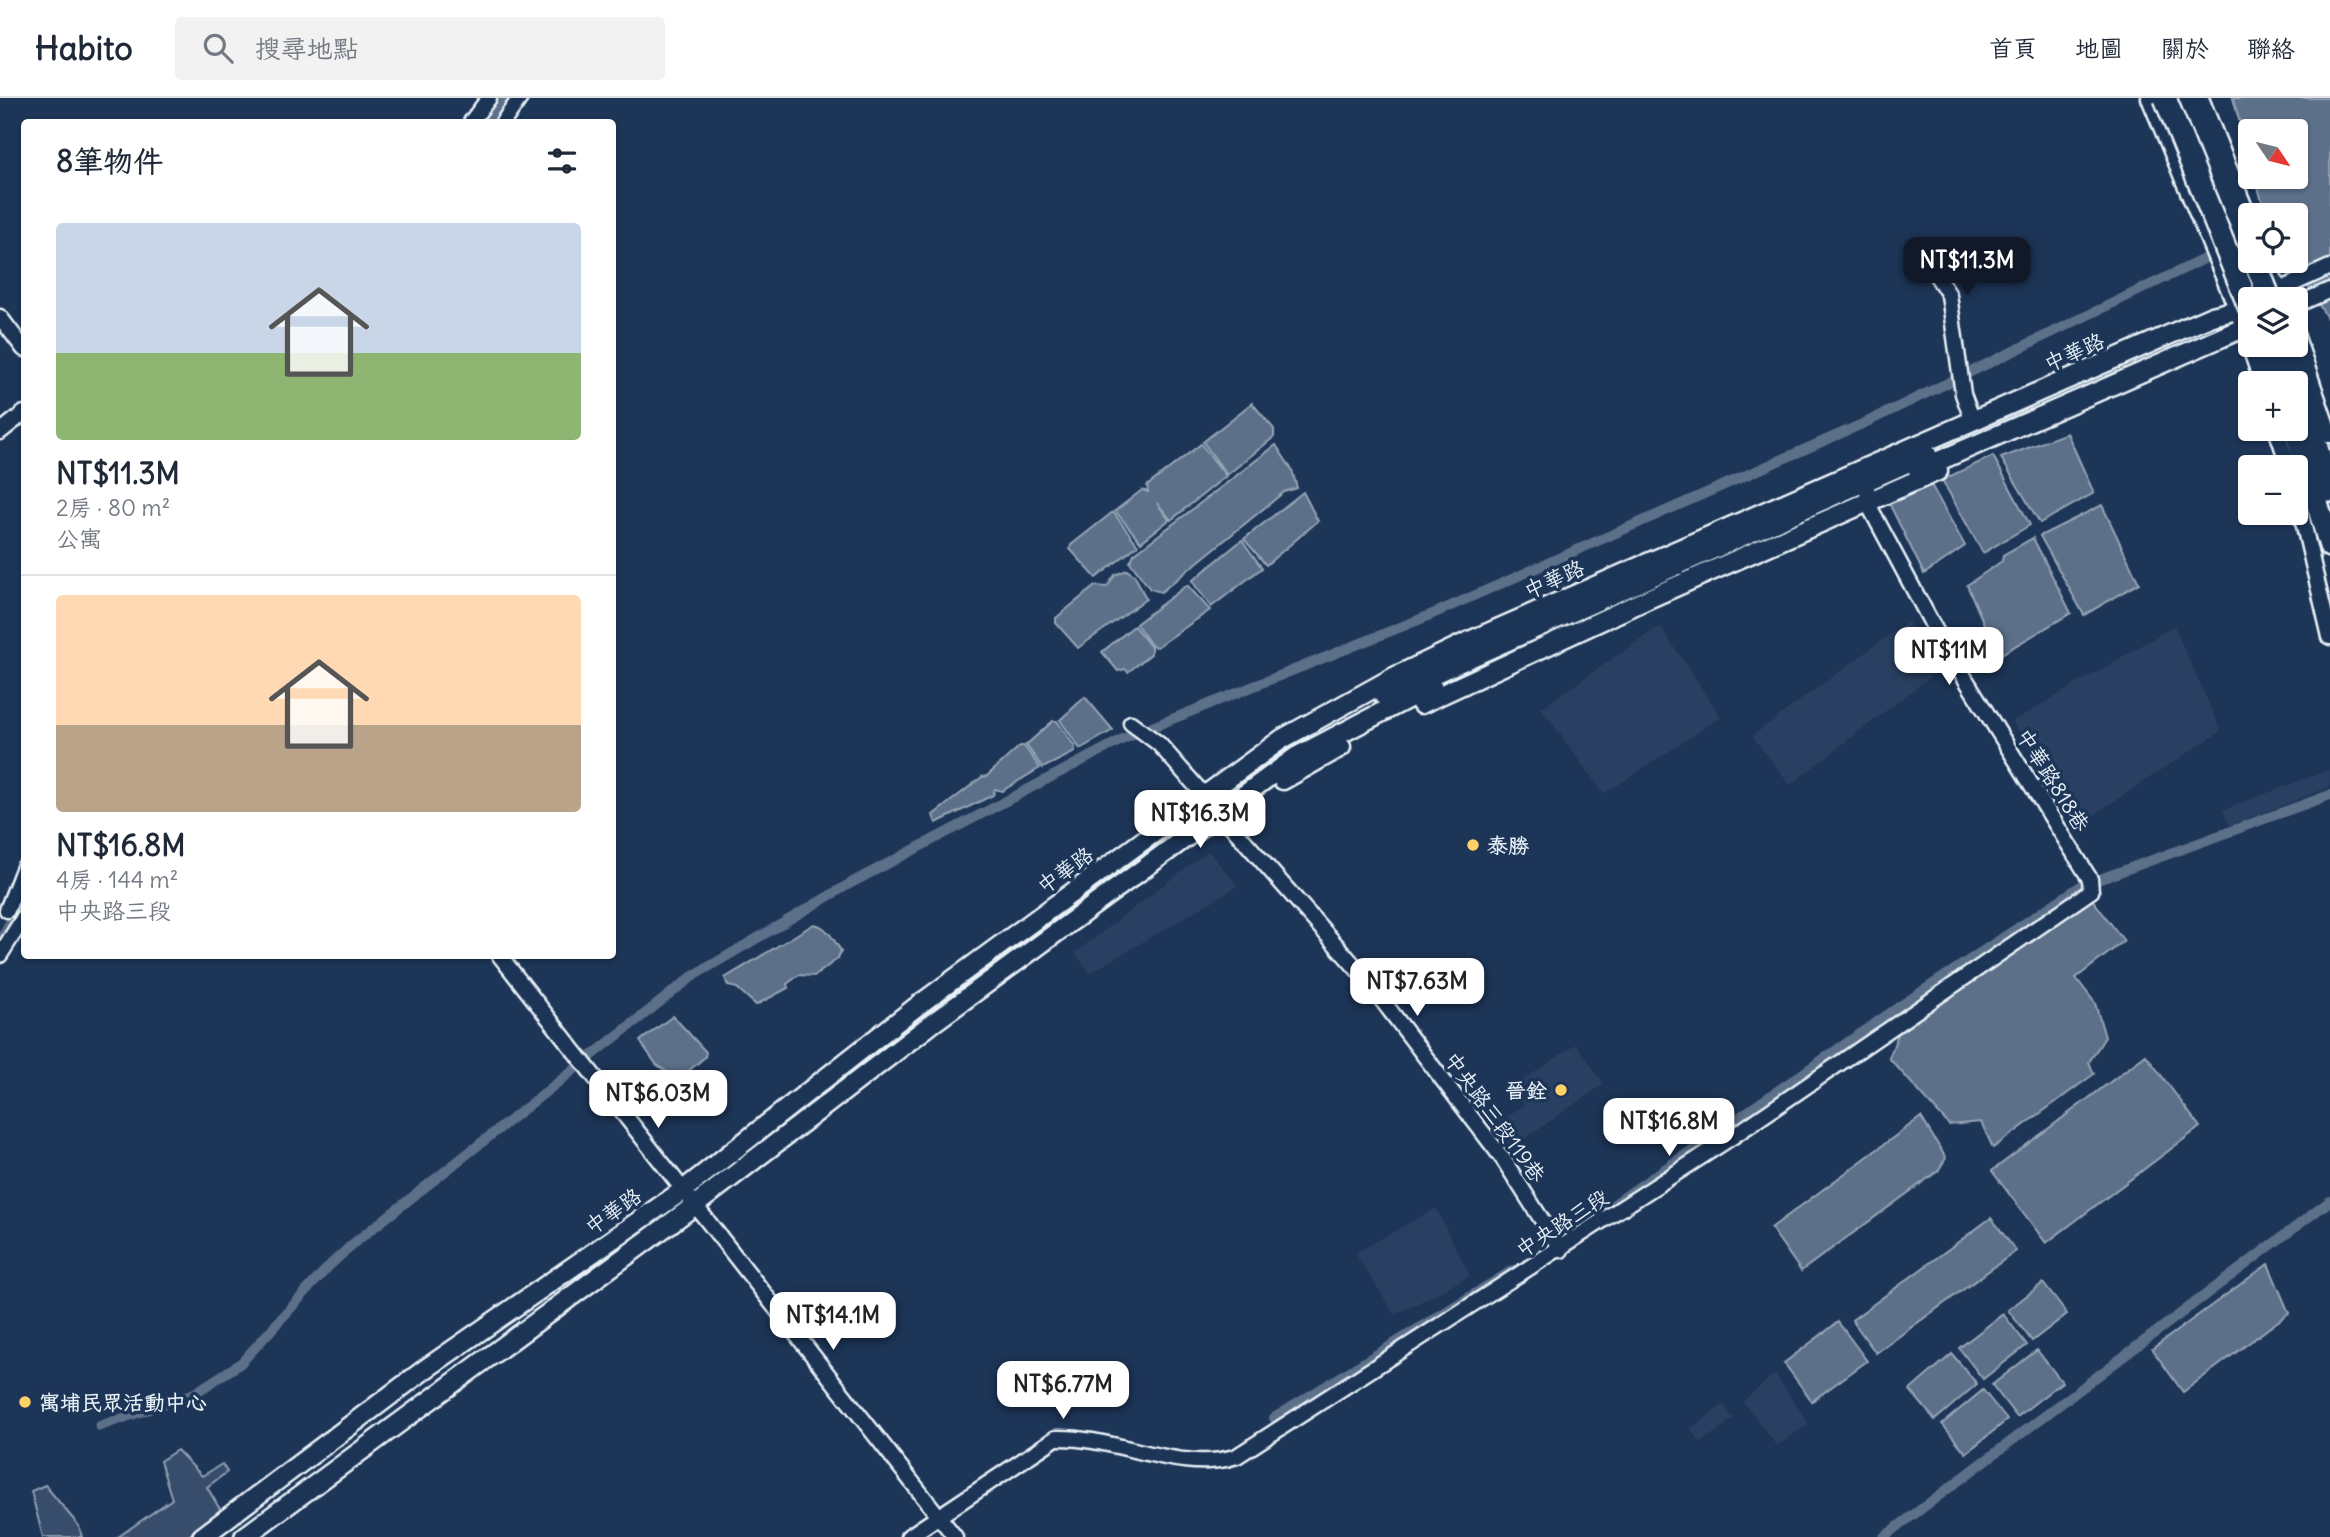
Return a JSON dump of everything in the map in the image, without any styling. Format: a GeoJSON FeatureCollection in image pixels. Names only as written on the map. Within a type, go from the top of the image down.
{"type":"FeatureCollection","features":[{"type":"Feature","properties":{"kind":"highway"},"geometry":{"type":"LineString","coordinates":[[2165,98],[2238,294]]}},
{"type":"Feature","properties":{"kind":"highway"},"geometry":{"type":"LineString","coordinates":[[2189,98],[2238,220]]}},
{"type":"Feature","properties":{"kind":"highway"},"geometry":{"type":"LineString","coordinates":[[2290,357],[2330,491]]}},
{"type":"Feature","properties":{"kind":"highway"},"geometry":{"type":"LineString","coordinates":[[2299,441],[2330,547]]}},
{"type":"Feature","properties":{"kind":"main road","name":"中華路"},"geometry":{"type":"LineString","coordinates":[[263,1537],[691,1202],[916,1007],[1215,810],[1411,709],[1650,598],[1867,486],[1973,421],[2212,316],[2238,315]]}},
{"type":"Feature","properties":{"kind":"main road","name":"中華路"},"geometry":{"type":"LineString","coordinates":[[244,1537],[1215,810],[1282,740],[1396,676],[1465,643],[2219,347],[2238,324]]}},
{"type":"Feature","properties":{"kind":"main road","name":"中華路"},"geometry":{"type":"LineString","coordinates":[[202,1537],[424,1370],[691,1202]]}},
{"type":"Feature","properties":{"kind":"main road","name":"中華路"},"geometry":{"type":"LineString","coordinates":[[221,1537],[432,1379],[691,1202]]}},
{"type":"Feature","properties":{"kind":"street"},"geometry":{"type":"LineString","coordinates":[[473,119],[489,98]]}},
{"type":"Feature","properties":{"kind":"street"},"geometry":{"type":"LineString","coordinates":[[505,119],[520,98]]}},
{"type":"Feature","properties":{"kind":"street"},"geometry":{"type":"LineString","coordinates":[[2149,98],[2238,297]]}},
{"type":"Feature","properties":{"kind":"street"},"geometry":{"type":"LineString","coordinates":[[2201,98],[2243,203]]}},
{"type":"Feature","properties":{"kind":"street"},"geometry":{"type":"LineString","coordinates":[[1928,262],[1949,295],[1955,347],[1964,394],[1973,421]]}},
{"type":"Feature","properties":{"kind":"street"},"geometry":{"type":"LineString","coordinates":[[2293,287],[2330,267]]}},
{"type":"Feature","properties":{"kind":"street"},"geometry":{"type":"LineString","coordinates":[[2308,300],[2330,290]]}},
{"type":"Feature","properties":{"kind":"street"},"geometry":{"type":"LineString","coordinates":[[0,317],[21,345]]}},
{"type":"Feature","properties":{"kind":"street"},"geometry":{"type":"LineString","coordinates":[[2304,357],[2330,435]]}},
{"type":"Feature","properties":{"kind":"street"},"geometry":{"type":"LineString","coordinates":[[0,432],[21,414]]}},
{"type":"Feature","properties":{"kind":"street","name":"中華路818巷"},"geometry":{"type":"LineString","coordinates":[[1867,486],[1937,635],[2090,879],[2091,891]]}},
{"type":"Feature","properties":{"kind":"street"},"geometry":{"type":"LineString","coordinates":[[2304,525],[2330,637]]}},
{"type":"Feature","properties":{"kind":"street","name":"中央路三段119巷"},"geometry":{"type":"LineString","coordinates":[[1131,723],[1159,744],[1366,979],[1503,1160],[1561,1250]]}},
{"type":"Feature","properties":{"kind":"street"},"geometry":{"type":"LineString","coordinates":[[7,910],[21,875]]}},
{"type":"Feature","properties":{"kind":"street","name":"中央路三段"},"geometry":{"type":"LineString","coordinates":[[908,1537],[1056,1438],[1080,1437],[1208,1462],[1237,1457],[1404,1347],[1561,1250],[1788,1100],[1873,1038],[2091,891]]}},
{"type":"Feature","properties":{"kind":"street"},"geometry":{"type":"LineString","coordinates":[[0,955],[21,922]]}},
{"type":"Feature","properties":{"kind":"street"},"geometry":{"type":"LineString","coordinates":[[502,959],[589,1066],[691,1202],[955,1537]]}},
{"type":"Feature","properties":{"kind":"shaded area"},"geometry":{"type":"Polygon","coordinates":[[[2233,98],[2330,98],[2330,323],[2300,273],[2308,273],[2308,203],[2263,203],[2258,189],[2308,189],[2308,119],[2239,119],[2233,98]]]}},
{"type":"Feature","properties":{"kind":"shaded area"},"geometry":{"type":"Polygon","coordinates":[[[1252,403],[1274,429],[1274,437],[1227,475],[1203,442],[1252,403]]]}},
{"type":"Feature","properties":{"kind":"shaded area"},"geometry":{"type":"Polygon","coordinates":[[[2067,433],[2094,493],[2040,523],[2001,458],[2067,433]]]}},
{"type":"Feature","properties":{"kind":"shaded area"},"geometry":{"type":"Polygon","coordinates":[[[1201,444],[1226,476],[1171,520],[1157,503],[1169,520],[1141,542],[1115,511],[1142,490],[1148,492],[1147,486],[1201,444]]]}},
{"type":"Feature","properties":{"kind":"shaded area"},"geometry":{"type":"Polygon","coordinates":[[[1276,445],[1292,470],[1297,488],[1284,492],[1161,592],[1150,589],[1130,562],[1134,554],[1276,445]]]}},
{"type":"Feature","properties":{"kind":"shaded area"},"geometry":{"type":"Polygon","coordinates":[[[1993,456],[2030,525],[1983,553],[1942,480],[1993,456]]]}},
{"type":"Feature","properties":{"kind":"shaded area"},"geometry":{"type":"Polygon","coordinates":[[[1930,483],[1965,546],[1924,574],[1888,501],[1930,483]]]}},
{"type":"Feature","properties":{"kind":"shaded area"},"geometry":{"type":"Polygon","coordinates":[[[1303,492],[1318,521],[1266,565],[1244,539],[1303,492]]]}},
{"type":"Feature","properties":{"kind":"shaded area"},"geometry":{"type":"Polygon","coordinates":[[[2102,505],[2139,583],[2084,615],[2040,536],[2102,505]]]}},
{"type":"Feature","properties":{"kind":"shaded area"},"geometry":{"type":"Polygon","coordinates":[[[1113,512],[1138,545],[1096,578],[1070,549],[1071,545],[1113,512]]]}},
{"type":"Feature","properties":{"kind":"shaded area"},"geometry":{"type":"Polygon","coordinates":[[[2033,538],[2071,613],[1998,656],[1967,585],[2002,561],[2003,555],[2033,538]]]}},
{"type":"Feature","properties":{"kind":"shaded area"},"geometry":{"type":"Polygon","coordinates":[[[1242,540],[1262,568],[1211,607],[1192,581],[1242,540]]]}},
{"type":"Feature","properties":{"kind":"shaded area"},"geometry":{"type":"Polygon","coordinates":[[[1127,570],[1135,576],[1146,599],[1078,648],[1056,623],[1056,618],[1095,586],[1107,587],[1115,575],[1127,570]]]}},
{"type":"Feature","properties":{"kind":"shaded area"},"geometry":{"type":"Polygon","coordinates":[[[1187,585],[1210,610],[1157,647],[1152,646],[1136,624],[1187,585]]]}},
{"type":"Feature","properties":{"kind":"shaded area"},"geometry":{"type":"Polygon","coordinates":[[[1908,621],[1939,670],[1790,785],[1752,736],[1908,621]]]}},
{"type":"Feature","properties":{"kind":"shaded area"},"geometry":{"type":"Polygon","coordinates":[[[1134,626],[1151,647],[1151,654],[1128,672],[1125,669],[1118,671],[1102,652],[1134,626]]]}},
{"type":"Feature","properties":{"kind":"shaded area"},"geometry":{"type":"Polygon","coordinates":[[[1660,626],[1721,717],[1604,794],[1541,708],[1660,626]]]}},
{"type":"Feature","properties":{"kind":"shaded area"},"geometry":{"type":"Polygon","coordinates":[[[2174,626],[2221,731],[2081,823],[2012,722],[2174,626]]]}},
{"type":"Feature","properties":{"kind":"shaded area"},"geometry":{"type":"Polygon","coordinates":[[[1085,697],[1113,730],[1080,749],[1060,720],[1085,697]]]}},
{"type":"Feature","properties":{"kind":"shaded area"},"geometry":{"type":"Polygon","coordinates":[[[1053,721],[1057,721],[1075,747],[1075,752],[1043,768],[1026,745],[1053,721]]]}},
{"type":"Feature","properties":{"kind":"shaded area"},"geometry":{"type":"Polygon","coordinates":[[[1020,746],[1024,746],[1040,768],[1002,791],[995,789],[993,795],[936,823],[933,815],[982,777],[987,776],[1020,746]]]}},
{"type":"Feature","properties":{"kind":"shaded area"},"geometry":{"type":"Polygon","coordinates":[[[2330,769],[2330,787],[2229,826],[2223,810],[2330,769]]]}},
{"type":"Feature","properties":{"kind":"shaded area"},"geometry":{"type":"Polygon","coordinates":[[[1208,851],[1238,886],[1090,973],[1075,953],[1208,851]]]}},
{"type":"Feature","properties":{"kind":"shaded area"},"geometry":{"type":"Polygon","coordinates":[[[2089,895],[2124,941],[2076,978],[2095,1003],[2105,1037],[2089,1062],[2094,1074],[1993,1148],[1981,1122],[1949,1125],[1889,1058],[1898,1034],[2089,895]]]}},
{"type":"Feature","properties":{"kind":"shaded area"},"geometry":{"type":"Polygon","coordinates":[[[814,924],[819,925],[833,938],[841,951],[838,958],[815,976],[799,975],[787,984],[788,988],[756,1005],[737,988],[728,986],[725,978],[814,924]]]}},
{"type":"Feature","properties":{"kind":"shaded area"},"geometry":{"type":"Polygon","coordinates":[[[673,1016],[706,1052],[705,1057],[678,1080],[656,1064],[640,1041],[673,1016]]]}},
{"type":"Feature","properties":{"kind":"shaded area","name":"晉銓"},"geometry":{"type":"Polygon","coordinates":[[[1576,1044],[1604,1084],[1504,1153],[1488,1130],[1524,1105],[1512,1088],[1576,1044]]]}},
{"type":"Feature","properties":{"kind":"shaded area"},"geometry":{"type":"Polygon","coordinates":[[[2146,1055],[2200,1127],[2046,1243],[1992,1171],[2146,1055]]]}},
{"type":"Feature","properties":{"kind":"shaded area"},"geometry":{"type":"Polygon","coordinates":[[[1921,1117],[1946,1158],[1938,1171],[1801,1271],[1771,1228],[1921,1117]]]}},
{"type":"Feature","properties":{"kind":"shaded area"},"geometry":{"type":"Polygon","coordinates":[[[1436,1208],[1470,1276],[1395,1315],[1355,1253],[1436,1208]]]}},
{"type":"Feature","properties":{"kind":"shaded area"},"geometry":{"type":"Polygon","coordinates":[[[1991,1218],[2016,1251],[1876,1353],[1852,1320],[1991,1218]]]}},
{"type":"Feature","properties":{"kind":"shaded area"},"geometry":{"type":"Polygon","coordinates":[[[2268,1264],[2289,1313],[2183,1392],[2152,1349],[2268,1264]]]}},
{"type":"Feature","properties":{"kind":"shaded area"},"geometry":{"type":"Polygon","coordinates":[[[2043,1283],[2067,1314],[2032,1341],[2008,1310],[2043,1283]]]}},
{"type":"Feature","properties":{"kind":"shaded area"},"geometry":{"type":"Polygon","coordinates":[[[2003,1314],[2027,1345],[1983,1379],[1959,1348],[2003,1314]]]}},
{"type":"Feature","properties":{"kind":"shaded area"},"geometry":{"type":"Polygon","coordinates":[[[1838,1322],[1867,1361],[1812,1401],[1784,1363],[1838,1322]]]}},
{"type":"Feature","properties":{"kind":"shaded area"},"geometry":{"type":"Polygon","coordinates":[[[2037,1350],[2062,1382],[2017,1417],[1992,1385],[2037,1350]]]}},
{"type":"Feature","properties":{"kind":"shaded area"},"geometry":{"type":"Polygon","coordinates":[[[1952,1354],[1977,1384],[1935,1420],[1910,1390],[1952,1354]]]}},
{"type":"Feature","properties":{"kind":"shaded area"},"geometry":{"type":"Polygon","coordinates":[[[1775,1374],[1809,1424],[1777,1446],[1743,1401],[1775,1374]]]}},
{"type":"Feature","properties":{"kind":"shaded area"},"geometry":{"type":"Polygon","coordinates":[[[1983,1390],[2007,1420],[1966,1453],[1942,1424],[1983,1390]]]}},
{"type":"Feature","properties":{"kind":"shaded area"},"geometry":{"type":"Polygon","coordinates":[[[1723,1405],[1734,1418],[1701,1443],[1690,1429],[1723,1405]]]}},
{"type":"Feature","properties":{"kind":"shaded area"},"geometry":{"type":"Polygon","coordinates":[[[177,1450],[202,1476],[222,1464],[227,1472],[207,1487],[221,1511],[187,1537],[118,1537],[172,1499],[160,1461],[177,1450]]]}},
{"type":"Feature","properties":{"kind":"shaded area"},"geometry":{"type":"Polygon","coordinates":[[[45,1485],[79,1526],[82,1537],[43,1537],[31,1491],[45,1485]]]}},
{"type":"Feature","properties":{"kind":"waterway"},"geometry":{"type":"LineString","coordinates":[[490,119],[504,98]]}},
{"type":"Feature","properties":{"kind":"waterway"},"geometry":{"type":"LineString","coordinates":[[100,1426],[195,1393],[241,1363],[330,1265],[354,1243],[693,976],[851,883],[1125,738],[1428,616],[1869,421],[2204,259]]}},
{"type":"Feature","properties":{"kind":"waterway"},"geometry":{"type":"LineString","coordinates":[[1588,1222],[1903,1004],[2081,886],[2330,795]]}},
{"type":"Feature","properties":{"kind":"waterway"},"geometry":{"type":"LineString","coordinates":[[0,941],[21,902]]}},
{"type":"Feature","properties":{"kind":"waterway"},"geometry":{"type":"LineString","coordinates":[[1884,1537],[2330,1201]]}},
{"type":"Feature","properties":{"kind":"waterway"},"geometry":{"type":"LineString","coordinates":[[1274,1418],[1513,1270]]}},
{"type":"Feature","properties":{"kind":"place","name":"泰勝"},"geometry":{"type":"Point","coordinates":[1473,845]}},
{"type":"Feature","properties":{"kind":"place","name":"晉銓"},"geometry":{"type":"Point","coordinates":[1561,1090]}},
{"type":"Feature","properties":{"kind":"place","name":"寓埔民眾活動中心"},"geometry":{"type":"Point","coordinates":[25,1402]}}]}
